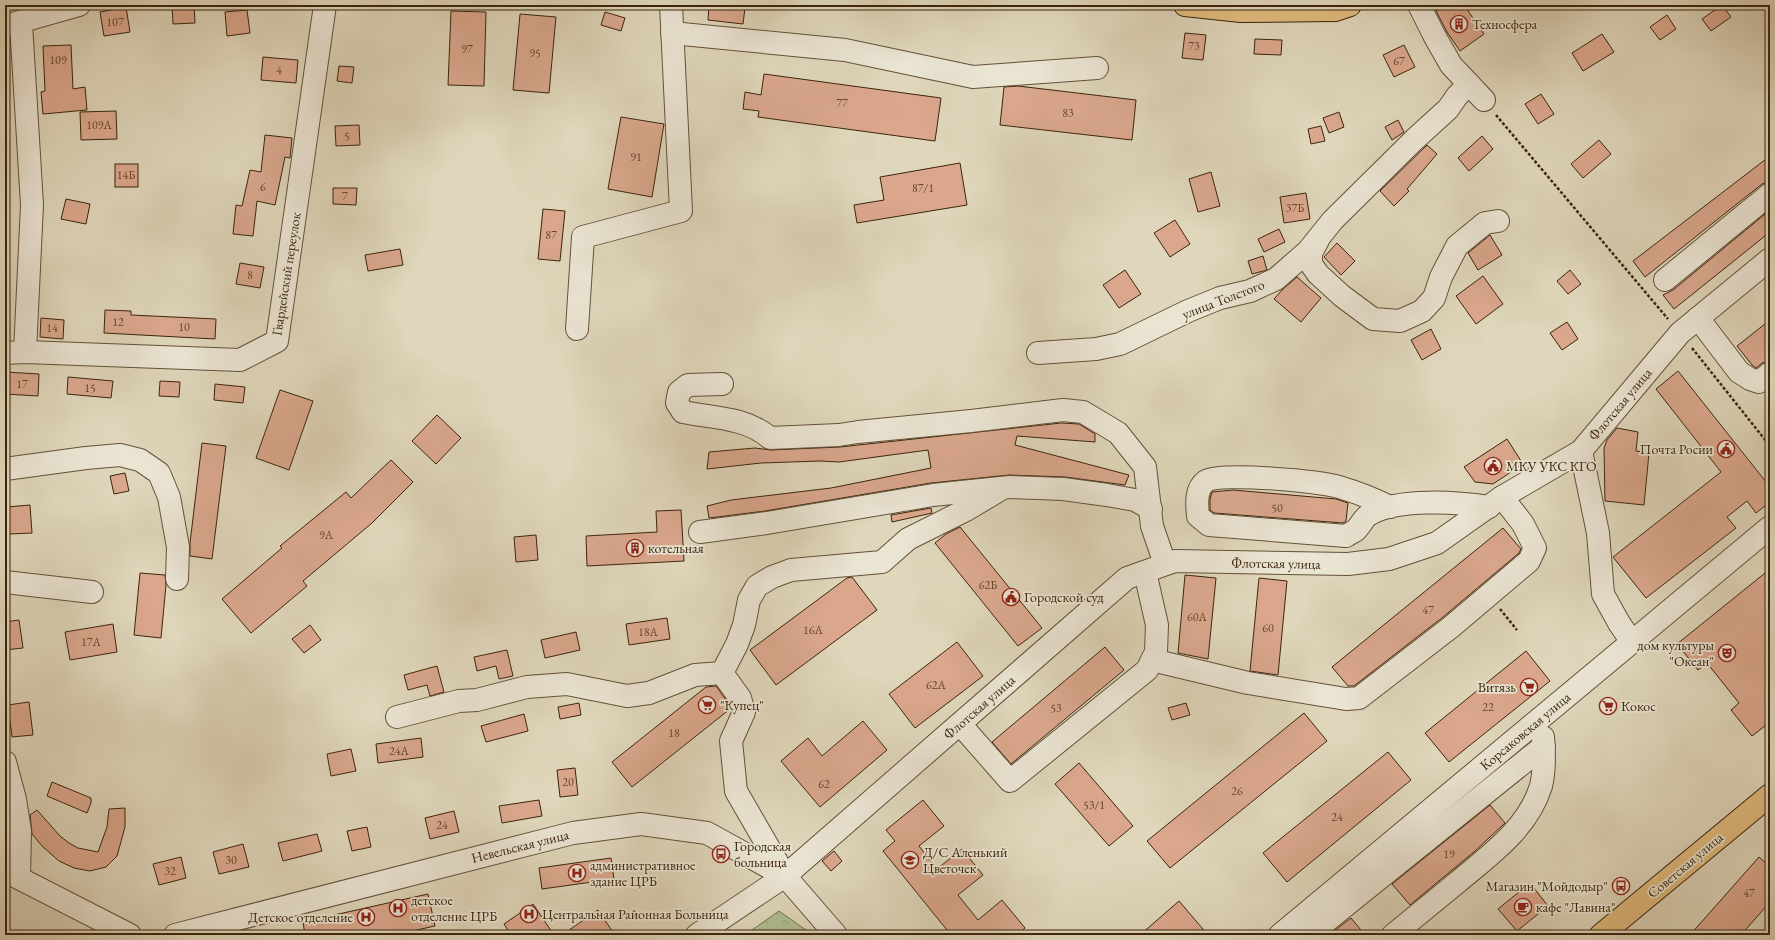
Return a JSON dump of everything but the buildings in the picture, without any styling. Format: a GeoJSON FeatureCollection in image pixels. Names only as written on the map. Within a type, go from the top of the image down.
{"type":"FeatureCollection","features":[{"type":"Feature","properties":{"kind":"main road"},"geometry":{"type":"LineString","coordinates":[[1185,5],[1242,11],[1335,10],[1350,5]]}},
{"type":"Feature","properties":{"kind":"main road","name":"Советская улица"},"geometry":{"type":"LineString","coordinates":[[1601,935],[1770,795]]}},
{"type":"Feature","properties":{"kind":"street"},"geometry":{"type":"LineString","coordinates":[[15,352],[32,205],[13,25],[79,5]]}},
{"type":"Feature","properties":{"kind":"street","name":"Гвардейский переулок"},"geometry":{"type":"LineString","coordinates":[[15,352],[240,360],[277,341],[325,5]]}},
{"type":"Feature","properties":{"kind":"street"},"geometry":{"type":"LineString","coordinates":[[577,329],[583,237],[681,212],[671,5]]}},
{"type":"Feature","properties":{"kind":"street"},"geometry":{"type":"LineString","coordinates":[[1419,5],[1463,90],[1484,100]]}},
{"type":"Feature","properties":{"kind":"street"},"geometry":{"type":"LineString","coordinates":[[672,33],[845,50],[973,77],[1097,68]]}},
{"type":"Feature","properties":{"kind":"street","name":"улица Толстого"},"geometry":{"type":"LineString","coordinates":[[1038,353],[1096,349],[1120,344],[1220,298],[1250,291],[1276,278],[1308,251],[1338,215],[1415,139],[1448,109],[1463,90]]}},
{"type":"Feature","properties":{"kind":"street"},"geometry":{"type":"LineString","coordinates":[[1665,280],[1770,194]]}},
{"type":"Feature","properties":{"kind":"street"},"geometry":{"type":"LineString","coordinates":[[1319,237],[1311,254],[1311,264],[1318,274],[1342,296],[1374,319],[1400,322],[1422,311],[1434,298],[1441,277],[1457,246],[1485,223],[1498,221]]}},
{"type":"Feature","properties":{"kind":"street","name":"Флотская улица"},"geometry":{"type":"LineString","coordinates":[[697,935],[786,876],[1127,578],[1174,561],[1348,564],[1389,559],[1437,543],[1495,502],[1581,451],[1680,333],[1770,259]]}},
{"type":"Feature","properties":{"kind":"street"},"geometry":{"type":"LineString","coordinates":[[1698,318],[1739,372],[1750,380],[1759,382],[1770,373]]}},
{"type":"Feature","properties":{"kind":"street"},"geometry":{"type":"LineString","coordinates":[[722,384],[688,385],[679,392],[677,403],[682,412],[723,418],[746,424],[762,430],[770,438],[839,435],[1063,410],[1083,412],[1118,432],[1145,467],[1152,526],[1165,564]]}},
{"type":"Feature","properties":{"kind":"street"},"geometry":{"type":"LineString","coordinates":[[1581,451],[1598,533],[1603,594],[1619,623],[1632,642]]}},
{"type":"Feature","properties":{"kind":"street"},"geometry":{"type":"LineString","coordinates":[[5,468],[120,455],[140,460],[159,473],[169,497],[178,547],[177,579]]}},
{"type":"Feature","properties":{"kind":"street"},"geometry":{"type":"LineString","coordinates":[[1152,660],[1248,683],[1346,698],[1359,698],[1452,627],[1529,561],[1535,548],[1523,524],[1495,502],[1422,503],[1390,507],[1369,514],[1356,530],[1346,536],[1209,525],[1198,516],[1197,501],[1200,489],[1206,481],[1219,477],[1302,480],[1338,486],[1390,507]]}},
{"type":"Feature","properties":{"kind":"street"},"geometry":{"type":"LineString","coordinates":[[700,532],[767,523],[933,495],[1005,488],[1063,489],[1107,495],[1135,500],[1151,509]]}},
{"type":"Feature","properties":{"kind":"street"},"geometry":{"type":"LineString","coordinates":[[722,673],[737,644],[744,625],[748,600],[757,586],[772,577],[791,570],[882,562],[908,539],[966,510],[1005,488]]}},
{"type":"Feature","properties":{"kind":"street","name":"Корсаковская улица"},"geometry":{"type":"LineString","coordinates":[[1280,935],[1770,527]]}},
{"type":"Feature","properties":{"kind":"street"},"geometry":{"type":"LineString","coordinates":[[960,724],[1010,781],[1147,670],[1156,652],[1157,625],[1144,572]]}},
{"type":"Feature","properties":{"kind":"street"},"geometry":{"type":"LineString","coordinates":[[5,582],[92,592]]}},
{"type":"Feature","properties":{"kind":"street"},"geometry":{"type":"LineString","coordinates":[[398,717],[459,701],[477,700],[527,688],[567,684],[627,696],[650,692],[694,675],[722,673]]}},
{"type":"Feature","properties":{"kind":"street"},"geometry":{"type":"LineString","coordinates":[[722,673],[740,698],[744,712],[731,741],[736,791],[786,876]]}},
{"type":"Feature","properties":{"kind":"street"},"geometry":{"type":"LineString","coordinates":[[1393,935],[1495,852],[1517,830],[1533,806],[1541,785],[1544,762],[1543,716]]}},
{"type":"Feature","properties":{"kind":"street"},"geometry":{"type":"LineString","coordinates":[[1310,935],[1544,746]]}},
{"type":"Feature","properties":{"kind":"street"},"geometry":{"type":"LineString","coordinates":[[5,762],[15,799],[20,831],[12,875],[130,935]]}},
{"type":"Feature","properties":{"kind":"street","name":"Невельская улица"},"geometry":{"type":"LineString","coordinates":[[175,935],[573,833],[642,824],[707,833],[786,876],[836,935]]}},
{"type":"Feature","properties":{"kind":"path"},"geometry":{"type":"LineString","coordinates":[[1484,100],[1672,324]]}},
{"type":"Feature","properties":{"kind":"path"},"geometry":{"type":"LineString","coordinates":[[1688,343],[1770,446]]}},
{"type":"Feature","properties":{"kind":"path"},"geometry":{"type":"LineString","coordinates":[[1488,596],[1517,630]]}},
{"type":"Feature","properties":{"kind":"green space"},"geometry":{"type":"Polygon","coordinates":[[[779,911],[813,935],[745,935],[779,911]]]}},
{"type":"Feature","properties":{"kind":"place","name":"Техносфера"},"geometry":{"type":"Point","coordinates":[1459,24]}},
{"type":"Feature","properties":{"kind":"place","name":"Почта Росии"},"geometry":{"type":"Point","coordinates":[1726,449]}},
{"type":"Feature","properties":{"kind":"place","name":"МКУ УКС КГО"},"geometry":{"type":"Point","coordinates":[1493,466]}},
{"type":"Feature","properties":{"kind":"place","name":"котельная"},"geometry":{"type":"Point","coordinates":[635,548]}},
{"type":"Feature","properties":{"kind":"place","name":"Городской суд"},"geometry":{"type":"Point","coordinates":[1011,597]}},
{"type":"Feature","properties":{"kind":"place","name":"дом культуры \"Океан\""},"geometry":{"type":"Point","coordinates":[1727,653]}},
{"type":"Feature","properties":{"kind":"place","name":"Витязь"},"geometry":{"type":"Point","coordinates":[1529,687]}},
{"type":"Feature","properties":{"kind":"place","name":"\"Купец\""},"geometry":{"type":"Point","coordinates":[707,705]}},
{"type":"Feature","properties":{"kind":"place","name":"Кокос"},"geometry":{"type":"Point","coordinates":[1608,706]}},
{"type":"Feature","properties":{"kind":"place","name":"Городская больница"},"geometry":{"type":"Point","coordinates":[721,854]}},
{"type":"Feature","properties":{"kind":"place","name":"Д/С Аленький Цветочек"},"geometry":{"type":"Point","coordinates":[910,860]}},
{"type":"Feature","properties":{"kind":"place","name":"административное здание ЦРБ"},"geometry":{"type":"Point","coordinates":[577,873]}},
{"type":"Feature","properties":{"kind":"place","name":"Магазин \"Мойдодыр\""},"geometry":{"type":"Point","coordinates":[1621,886]}},
{"type":"Feature","properties":{"kind":"place","name":"кафе \"Лавина\""},"geometry":{"type":"Point","coordinates":[1523,907]}},
{"type":"Feature","properties":{"kind":"place","name":"детское отделение ЦРБ"},"geometry":{"type":"Point","coordinates":[398,908]}},
{"type":"Feature","properties":{"kind":"place","name":"Центральная Районная Больница"},"geometry":{"type":"Point","coordinates":[529,914]}},
{"type":"Feature","properties":{"kind":"place","name":"Детское отделение"},"geometry":{"type":"Point","coordinates":[366,917]}}]}
